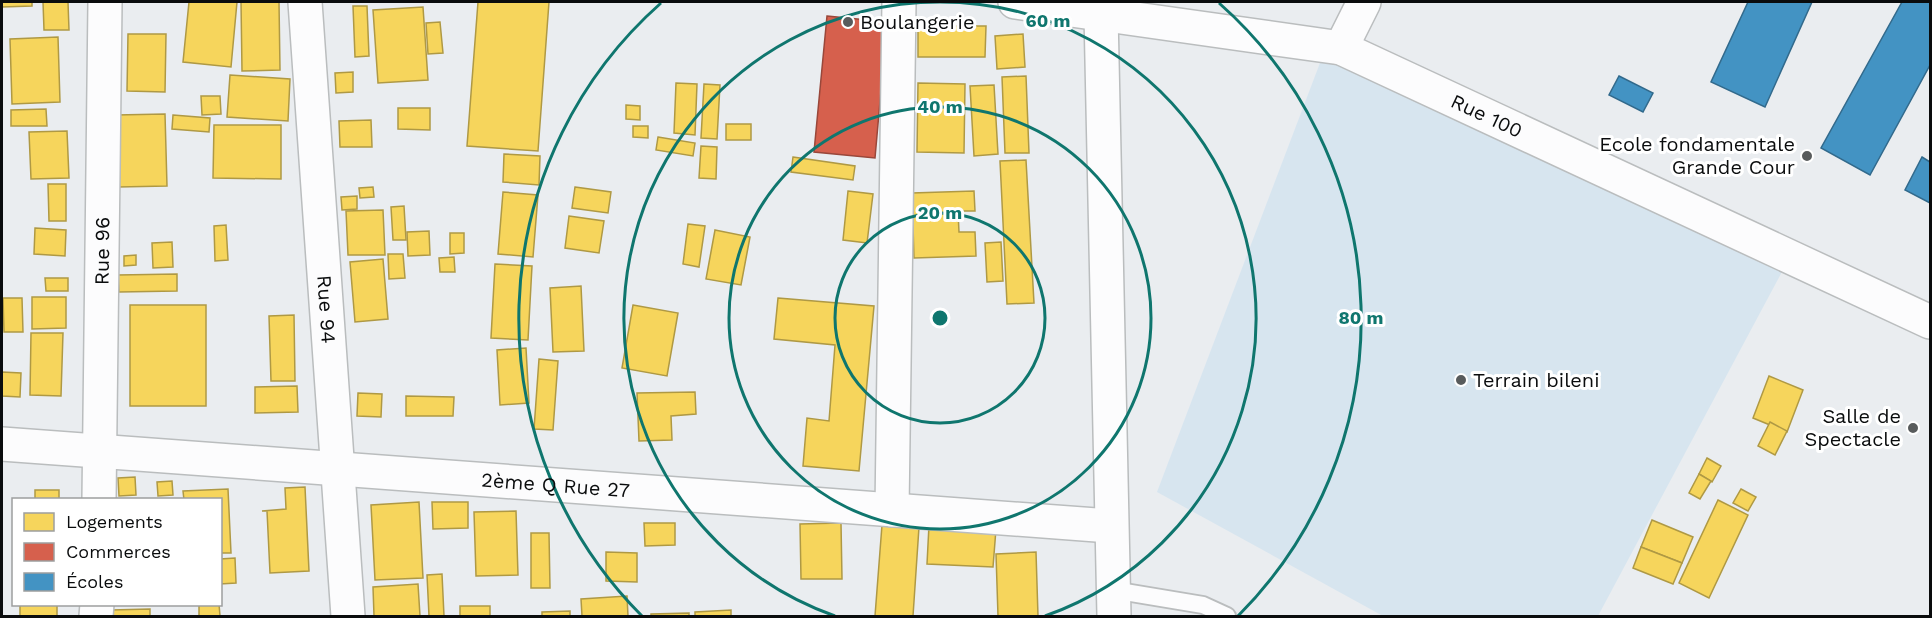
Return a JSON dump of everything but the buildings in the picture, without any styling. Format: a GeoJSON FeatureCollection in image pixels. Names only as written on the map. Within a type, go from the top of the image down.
{"type":"FeatureCollection","features":[{"type":"Feature","properties":{"kind":"street","name":"Rue 96"},"geometry":{"type":"LineString","coordinates":[[99,498],[105,2]]}},
{"type":"Feature","properties":{"kind":"street","name":"Rue 94"},"geometry":{"type":"LineString","coordinates":[[305,2],[348,616]]}},
{"type":"Feature","properties":{"kind":"street"},"geometry":{"type":"LineString","coordinates":[[892,510],[899,2]]}},
{"type":"Feature","properties":{"kind":"street","name":"Rue 100"},"geometry":{"type":"LineString","coordinates":[[1016,2],[1341,48],[1930,322]]}},
{"type":"Feature","properties":{"kind":"street"},"geometry":{"type":"LineString","coordinates":[[1341,48],[1364,2]]}},
{"type":"Feature","properties":{"kind":"street"},"geometry":{"type":"LineString","coordinates":[[1101,14],[1113,603]]}},
{"type":"Feature","properties":{"kind":"street","name":"2ème Q Rue 27"},"geometry":{"type":"LineString","coordinates":[[2,444],[1110,526]]}},
{"type":"Feature","properties":{"kind":"lane"},"geometry":{"type":"LineString","coordinates":[[1113,603],[1203,605],[1227,616]]}},
{"type":"Feature","properties":{"kind":"shaded area","name":"Terrain bileni"},"geometry":{"type":"Polygon","coordinates":[[[1323,55],[1784,268],[1598,616],[1383,616],[1157,492],[1323,55]]]}},
{"type":"Feature","properties":{"kind":"place","name":"Boulangerie"},"geometry":{"type":"Point","coordinates":[848,22]}},
{"type":"Feature","properties":{"kind":"place","name":"Ecole fondamentale Grande Cour"},"geometry":{"type":"Point","coordinates":[1807,156]}},
{"type":"Feature","properties":{"kind":"place","name":"Terrain bileni"},"geometry":{"type":"Point","coordinates":[1461,380]}},
{"type":"Feature","properties":{"kind":"place","name":"Salle de Spectacle"},"geometry":{"type":"Point","coordinates":[1913,428]}}]}
